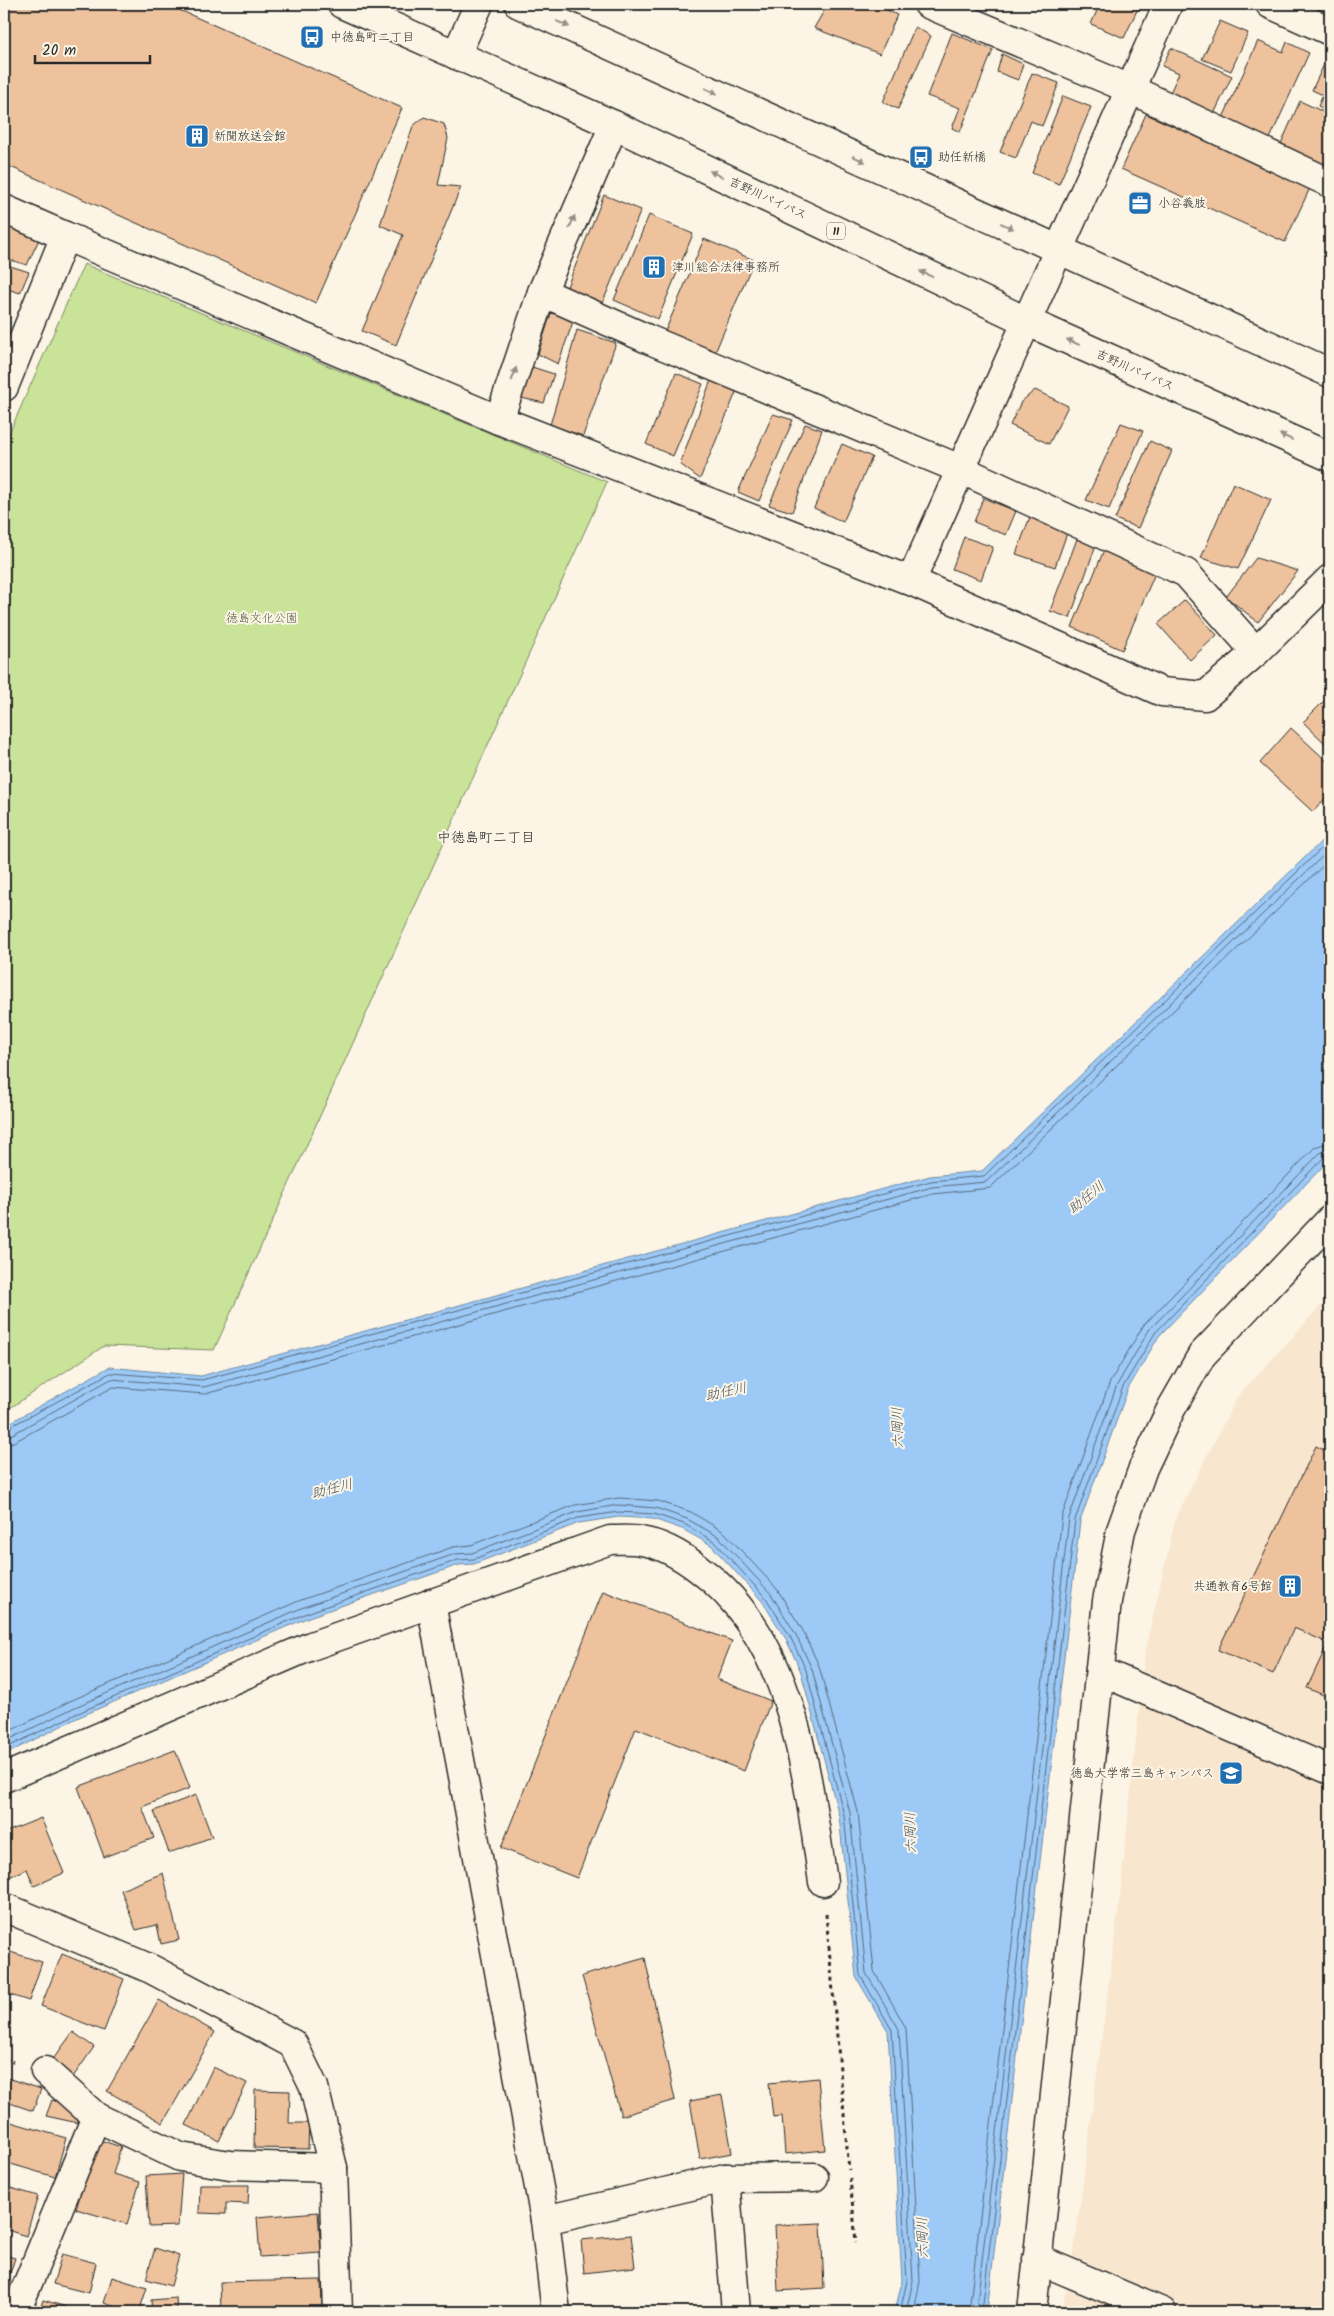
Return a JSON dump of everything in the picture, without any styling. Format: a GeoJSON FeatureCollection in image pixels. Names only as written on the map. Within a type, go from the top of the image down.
{"type":"FeatureCollection","features":[{"type":"Feature","properties":{"kind":"main road","name":"吉野川バイパス"},"geometry":{"type":"LineString","coordinates":[[342,4],[614,125],[1026,321],[1330,457]]}},
{"type":"Feature","properties":{"kind":"main road"},"geometry":{"type":"LineString","coordinates":[[456,55],[479,4]]}},
{"type":"Feature","properties":{"kind":"main road"},"geometry":{"type":"LineString","coordinates":[[519,4],[1330,373]]}},
{"type":"Feature","properties":{"kind":"main road"},"geometry":{"type":"LineString","coordinates":[[928,4],[1130,89],[1330,183]]}},
{"type":"Feature","properties":{"kind":"main road"},"geometry":{"type":"LineString","coordinates":[[911,581],[1168,4]]}},
{"type":"Feature","properties":{"kind":"main road"},"geometry":{"type":"LineString","coordinates":[[1270,4],[1330,31]]}},
{"type":"Feature","properties":{"kind":"main road"},"geometry":{"type":"LineString","coordinates":[[499,420],[542,292],[614,125]]}},
{"type":"Feature","properties":{"kind":"main road"},"geometry":{"type":"LineString","coordinates":[[4,209],[499,420],[911,581],[1162,692],[1205,696],[1256,652],[1330,579]]}},
{"type":"Feature","properties":{"kind":"main road"},"geometry":{"type":"LineString","coordinates":[[4,388],[65,236]]}},
{"type":"Feature","properties":{"kind":"main road"},"geometry":{"type":"LineString","coordinates":[[542,292],[650,340],[960,469],[1186,573],[1256,652]]}},
{"type":"Feature","properties":{"kind":"main road"},"geometry":{"type":"LineString","coordinates":[[1032,2312],[1107,1601],[1121,1530],[1143,1468],[1171,1409],[1202,1355],[1330,1220]]}},
{"type":"Feature","properties":{"kind":"main road"},"geometry":{"type":"LineString","coordinates":[[4,1778],[311,1646],[610,1540],[641,1541],[684,1558],[709,1576],[736,1602],[771,1657],[785,1692],[810,1792],[822,1882]]}},
{"type":"Feature","properties":{"kind":"main road"},"geometry":{"type":"LineString","coordinates":[[431,1603],[545,2220],[556,2312]]}},
{"type":"Feature","properties":{"kind":"main road"},"geometry":{"type":"LineString","coordinates":[[1100,1671],[1330,1770]]}},
{"type":"Feature","properties":{"kind":"main road"},"geometry":{"type":"LineString","coordinates":[[4,1907],[151,1969],[293,2044],[314,2087],[333,2168],[338,2312]]}},
{"type":"Feature","properties":{"kind":"main road"},"geometry":{"type":"LineString","coordinates":[[45,2071],[96,2117],[180,2158],[230,2165],[333,2168]]}},
{"type":"Feature","properties":{"kind":"main road"},"geometry":{"type":"LineString","coordinates":[[16,2312],[96,2117]]}},
{"type":"Feature","properties":{"kind":"main road"},"geometry":{"type":"LineString","coordinates":[[545,2220],[725,2178],[814,2177]]}},
{"type":"Feature","properties":{"kind":"main road"},"geometry":{"type":"LineString","coordinates":[[725,2178],[736,2312]]}},
{"type":"Feature","properties":{"kind":"main road"},"geometry":{"type":"LineString","coordinates":[[1037,2258],[1162,2312]]}},
{"type":"Feature","properties":{"kind":"path"},"geometry":{"type":"LineString","coordinates":[[822,1882],[856,2242]]}},
{"type":"Feature","properties":{"kind":"shaded area","name":"徳島大学常三島キャンパス"},"geometry":{"type":"Polygon","coordinates":[[[1330,1296],[1330,2312],[1067,2312],[1063,2308],[1075,2243],[1120,1896],[1145,1650],[1176,1517],[1237,1397],[1330,1296]]]}},
{"type":"Feature","properties":{"kind":"green space","name":"徳島文化公園"},"geometry":{"type":"Polygon","coordinates":[[[84,264],[607,482],[214,1350],[104,1346],[4,1412],[4,445],[84,264]]]}},
{"type":"Feature","properties":{"kind":"water"},"geometry":{"type":"Polygon","coordinates":[[[1330,833],[1330,1159],[1159,1336],[1128,1389],[1080,1521],[987,2312],[895,2312],[902,2281],[888,2031],[856,1977],[839,1816],[801,1672],[786,1639],[762,1601],[711,1545],[682,1529],[653,1519],[619,1517],[579,1523],[474,1564],[459,1565],[309,1617],[77,1718],[4,1755],[4,1426],[109,1367],[201,1376],[930,1176],[982,1171],[1330,833]]]}},
{"type":"Feature","properties":{"kind":"building","name":"新聞放送会館"},"geometry":{"type":"Polygon","coordinates":[[[4,4],[166,4],[402,108],[316,303],[4,164],[4,4]]]}},
{"type":"Feature","properties":{"kind":"building"},"geometry":{"type":"Polygon","coordinates":[[[828,4],[875,4],[897,15],[880,54],[814,28],[828,4]]]}},
{"type":"Feature","properties":{"kind":"building"},"geometry":{"type":"Polygon","coordinates":[[[1100,4],[1140,4],[1124,38],[1091,24],[1100,4]]]}},
{"type":"Feature","properties":{"kind":"building"},"geometry":{"type":"Polygon","coordinates":[[[1220,21],[1248,33],[1231,71],[1202,59],[1220,21]]]}},
{"type":"Feature","properties":{"kind":"building"},"geometry":{"type":"Polygon","coordinates":[[[915,27],[931,36],[898,109],[883,102],[915,27]]]}},
{"type":"Feature","properties":{"kind":"building"},"geometry":{"type":"Polygon","coordinates":[[[952,33],[993,50],[960,132],[952,128],[960,108],[927,96],[952,33]]]}},
{"type":"Feature","properties":{"kind":"building"},"geometry":{"type":"Polygon","coordinates":[[[1258,41],[1283,52],[1287,42],[1309,53],[1268,143],[1221,122],[1258,41]]]}},
{"type":"Feature","properties":{"kind":"building"},"geometry":{"type":"Polygon","coordinates":[[[1171,48],[1232,76],[1213,116],[1169,95],[1179,73],[1162,66],[1171,48]]]}},
{"type":"Feature","properties":{"kind":"building"},"geometry":{"type":"Polygon","coordinates":[[[1002,54],[1023,64],[1018,80],[997,72],[1002,54]]]}},
{"type":"Feature","properties":{"kind":"building"},"geometry":{"type":"Polygon","coordinates":[[[1326,60],[1330,62],[1330,112],[1318,106],[1323,95],[1312,90],[1326,60]]]}},
{"type":"Feature","properties":{"kind":"building"},"geometry":{"type":"Polygon","coordinates":[[[1032,73],[1059,83],[1042,126],[1031,121],[1016,158],[1000,152],[1032,73]]]}},
{"type":"Feature","properties":{"kind":"building"},"geometry":{"type":"Polygon","coordinates":[[[1063,96],[1091,107],[1059,184],[1032,173],[1063,96]]]}},
{"type":"Feature","properties":{"kind":"building"},"geometry":{"type":"Polygon","coordinates":[[[1300,101],[1330,115],[1330,157],[1325,167],[1280,146],[1300,101]]]}},
{"type":"Feature","properties":{"kind":"building"},"geometry":{"type":"Polygon","coordinates":[[[1146,114],[1310,188],[1285,242],[1121,169],[1146,114]]]}},
{"type":"Feature","properties":{"kind":"building"},"geometry":{"type":"Polygon","coordinates":[[[424,117],[444,124],[448,138],[438,185],[461,187],[396,345],[362,331],[403,235],[380,225],[413,126],[424,117]]]}},
{"type":"Feature","properties":{"kind":"building"},"geometry":{"type":"Polygon","coordinates":[[[604,195],[641,210],[600,309],[564,294],[604,195]]]}},
{"type":"Feature","properties":{"kind":"building","name":"津川総合法律事務所"},"geometry":{"type":"Polygon","coordinates":[[[649,215],[693,234],[658,319],[614,300],[649,215]]]}},
{"type":"Feature","properties":{"kind":"building"},"geometry":{"type":"Polygon","coordinates":[[[4,223],[41,235],[27,265],[4,258],[4,223]]]}},
{"type":"Feature","properties":{"kind":"building"},"geometry":{"type":"Polygon","coordinates":[[[704,239],[754,260],[714,355],[664,334],[704,239]]]}},
{"type":"Feature","properties":{"kind":"building"},"geometry":{"type":"Polygon","coordinates":[[[4,264],[29,272],[20,293],[4,288],[4,264]]]}},
{"type":"Feature","properties":{"kind":"building"},"geometry":{"type":"Polygon","coordinates":[[[551,313],[574,319],[558,364],[538,354],[551,313]]]}},
{"type":"Feature","properties":{"kind":"building"},"geometry":{"type":"Polygon","coordinates":[[[577,330],[616,343],[583,436],[550,425],[577,330]]]}},
{"type":"Feature","properties":{"kind":"building"},"geometry":{"type":"Polygon","coordinates":[[[532,367],[554,374],[544,403],[521,398],[532,367]]]}},
{"type":"Feature","properties":{"kind":"building"},"geometry":{"type":"Polygon","coordinates":[[[676,373],[703,384],[673,456],[646,444],[676,373]]]}},
{"type":"Feature","properties":{"kind":"building"},"geometry":{"type":"Polygon","coordinates":[[[711,380],[737,390],[700,479],[680,464],[711,380]]]}},
{"type":"Feature","properties":{"kind":"building"},"geometry":{"type":"Polygon","coordinates":[[[1035,390],[1068,406],[1049,444],[1010,425],[1021,402],[1035,390]]]}},
{"type":"Feature","properties":{"kind":"building"},"geometry":{"type":"Polygon","coordinates":[[[773,414],[793,420],[759,501],[738,492],[773,414]]]}},
{"type":"Feature","properties":{"kind":"building"},"geometry":{"type":"Polygon","coordinates":[[[1121,423],[1143,431],[1109,509],[1086,500],[1121,423]]]}},
{"type":"Feature","properties":{"kind":"building"},"geometry":{"type":"Polygon","coordinates":[[[805,424],[822,430],[792,512],[769,505],[805,424]]]}},
{"type":"Feature","properties":{"kind":"building"},"geometry":{"type":"Polygon","coordinates":[[[1150,441],[1172,451],[1138,528],[1115,519],[1150,441]]]}},
{"type":"Feature","properties":{"kind":"building"},"geometry":{"type":"Polygon","coordinates":[[[842,444],[872,457],[843,522],[814,508],[842,444]]]}},
{"type":"Feature","properties":{"kind":"building"},"geometry":{"type":"Polygon","coordinates":[[[1233,483],[1271,500],[1238,569],[1201,558],[1233,483]]]}},
{"type":"Feature","properties":{"kind":"building"},"geometry":{"type":"Polygon","coordinates":[[[983,498],[1016,511],[1006,535],[974,522],[983,498]]]}},
{"type":"Feature","properties":{"kind":"building"},"geometry":{"type":"Polygon","coordinates":[[[1030,517],[1067,533],[1055,567],[1016,554],[1030,517]]]}},
{"type":"Feature","properties":{"kind":"building"},"geometry":{"type":"Polygon","coordinates":[[[964,537],[993,547],[981,580],[952,569],[964,537]]]}},
{"type":"Feature","properties":{"kind":"building"},"geometry":{"type":"Polygon","coordinates":[[[1077,539],[1097,542],[1070,618],[1050,611],[1077,539]]]}},
{"type":"Feature","properties":{"kind":"building"},"geometry":{"type":"Polygon","coordinates":[[[1104,550],[1156,571],[1122,650],[1072,627],[1104,550]]]}},
{"type":"Feature","properties":{"kind":"building"},"geometry":{"type":"Polygon","coordinates":[[[1256,558],[1298,571],[1258,622],[1226,597],[1256,558]]]}},
{"type":"Feature","properties":{"kind":"building"},"geometry":{"type":"Polygon","coordinates":[[[1185,600],[1217,635],[1190,660],[1158,624],[1185,600]]]}},
{"type":"Feature","properties":{"kind":"building"},"geometry":{"type":"Polygon","coordinates":[[[1330,695],[1330,748],[1303,722],[1330,695]]]}},
{"type":"Feature","properties":{"kind":"building"},"geometry":{"type":"Polygon","coordinates":[[[1291,728],[1330,764],[1330,793],[1313,812],[1260,763],[1291,728]]]}},
{"type":"Feature","properties":{"kind":"building","name":"共通教育6号館"},"geometry":{"type":"Polygon","coordinates":[[[1316,1446],[1330,1453],[1330,1698],[1307,1688],[1328,1643],[1294,1628],[1273,1674],[1218,1650],[1316,1446]]]}},
{"type":"Feature","properties":{"kind":"building"},"geometry":{"type":"Polygon","coordinates":[[[603,1591],[732,1641],[717,1679],[771,1701],[744,1771],[636,1728],[577,1878],[501,1848],[603,1591]]]}},
{"type":"Feature","properties":{"kind":"building"},"geometry":{"type":"Polygon","coordinates":[[[175,1750],[190,1788],[142,1807],[154,1838],[104,1857],[78,1787],[175,1750]]]}},
{"type":"Feature","properties":{"kind":"building"},"geometry":{"type":"Polygon","coordinates":[[[196,1795],[212,1837],[169,1853],[154,1811],[196,1795]]]}},
{"type":"Feature","properties":{"kind":"building"},"geometry":{"type":"Polygon","coordinates":[[[41,1818],[64,1873],[34,1886],[27,1869],[7,1878],[4,1870],[4,1833],[41,1818]]]}},
{"type":"Feature","properties":{"kind":"building"},"geometry":{"type":"Polygon","coordinates":[[[163,1873],[179,1940],[161,1944],[157,1925],[136,1930],[121,1890],[163,1873]]]}},
{"type":"Feature","properties":{"kind":"building"},"geometry":{"type":"Polygon","coordinates":[[[4,1950],[42,1962],[29,2001],[4,1993],[4,1950]]]}},
{"type":"Feature","properties":{"kind":"building"},"geometry":{"type":"Polygon","coordinates":[[[62,1954],[124,1979],[104,2031],[41,2006],[62,1954]]]}},
{"type":"Feature","properties":{"kind":"building"},"geometry":{"type":"Polygon","coordinates":[[[645,1958],[675,2100],[621,2116],[582,1976],[645,1958]]]}},
{"type":"Feature","properties":{"kind":"building"},"geometry":{"type":"Polygon","coordinates":[[[159,2000],[215,2032],[163,2123],[107,2091],[159,2000]]]}},
{"type":"Feature","properties":{"kind":"building"},"geometry":{"type":"Polygon","coordinates":[[[73,2032],[94,2047],[73,2077],[51,2062],[73,2032]]]}},
{"type":"Feature","properties":{"kind":"building"},"geometry":{"type":"Polygon","coordinates":[[[213,2067],[247,2083],[219,2141],[186,2125],[213,2067]]]}},
{"type":"Feature","properties":{"kind":"building"},"geometry":{"type":"Polygon","coordinates":[[[4,2077],[41,2089],[33,2111],[4,2101],[4,2077]]]}},
{"type":"Feature","properties":{"kind":"building"},"geometry":{"type":"Polygon","coordinates":[[[818,2078],[825,2150],[785,2154],[782,2116],[773,2117],[769,2083],[818,2078]]]}},
{"type":"Feature","properties":{"kind":"building"},"geometry":{"type":"Polygon","coordinates":[[[255,2090],[290,2091],[289,2123],[309,2123],[308,2149],[254,2148],[255,2090]]]}},
{"type":"Feature","properties":{"kind":"building"},"geometry":{"type":"Polygon","coordinates":[[[722,2095],[732,2153],[700,2159],[690,2101],[722,2095]]]}},
{"type":"Feature","properties":{"kind":"building"},"geometry":{"type":"Polygon","coordinates":[[[52,2100],[68,2105],[78,2123],[46,2116],[52,2100]]]}},
{"type":"Feature","properties":{"kind":"building"},"geometry":{"type":"Polygon","coordinates":[[[4,2120],[66,2138],[55,2177],[4,2162],[4,2120]]]}},
{"type":"Feature","properties":{"kind":"building"},"geometry":{"type":"Polygon","coordinates":[[[97,2139],[121,2147],[113,2174],[140,2182],[127,2224],[76,2209],[97,2139]]]}},
{"type":"Feature","properties":{"kind":"building"},"geometry":{"type":"Polygon","coordinates":[[[182,2174],[178,2226],[149,2227],[146,2176],[182,2174]]]}},
{"type":"Feature","properties":{"kind":"building"},"geometry":{"type":"Polygon","coordinates":[[[200,2185],[249,2185],[248,2204],[226,2203],[226,2214],[199,2213],[200,2185]]]}},
{"type":"Feature","properties":{"kind":"building"},"geometry":{"type":"Polygon","coordinates":[[[4,2186],[38,2196],[26,2236],[4,2229],[4,2186]]]}},
{"type":"Feature","properties":{"kind":"building"},"geometry":{"type":"Polygon","coordinates":[[[318,2212],[321,2253],[260,2257],[257,2217],[318,2212]]]}},
{"type":"Feature","properties":{"kind":"building"},"geometry":{"type":"Polygon","coordinates":[[[821,2223],[824,2288],[778,2291],[775,2225],[821,2223]]]}},
{"type":"Feature","properties":{"kind":"building"},"geometry":{"type":"Polygon","coordinates":[[[631,2235],[635,2267],[584,2273],[581,2240],[631,2235]]]}},
{"type":"Feature","properties":{"kind":"building"},"geometry":{"type":"Polygon","coordinates":[[[155,2248],[179,2256],[171,2286],[146,2279],[155,2248]]]}},
{"type":"Feature","properties":{"kind":"building"},"geometry":{"type":"Polygon","coordinates":[[[62,2254],[96,2263],[89,2293],[53,2284],[62,2254]]]}},
{"type":"Feature","properties":{"kind":"building"},"geometry":{"type":"Polygon","coordinates":[[[4,2255],[15,2258],[4,2292],[4,2255]]]}},
{"type":"Feature","properties":{"kind":"building"},"geometry":{"type":"Polygon","coordinates":[[[112,2277],[147,2288],[139,2312],[116,2312],[118,2308],[104,2303],[112,2277]]]}},
{"type":"Feature","properties":{"kind":"building"},"geometry":{"type":"Polygon","coordinates":[[[321,2280],[322,2309],[221,2311],[220,2282],[321,2280]]]}},
{"type":"Feature","properties":{"kind":"building"},"geometry":{"type":"Polygon","coordinates":[[[176,2298],[177,2312],[152,2312],[151,2300],[176,2298]]]}},
{"type":"Feature","properties":{"kind":"building"},"geometry":{"type":"Polygon","coordinates":[[[43,2300],[83,2312],[39,2312],[43,2300]]]}},
{"type":"Feature","properties":{"kind":"place","name":"中徳島町二丁目"},"geometry":{"type":"Point","coordinates":[312,37]}},
{"type":"Feature","properties":{"kind":"place","name":"新聞放送会館"},"geometry":{"type":"Point","coordinates":[197,136]}},
{"type":"Feature","properties":{"kind":"place","name":"助任新橋"},"geometry":{"type":"Point","coordinates":[921,157]}},
{"type":"Feature","properties":{"kind":"place","name":"小谷義肢"},"geometry":{"type":"Point","coordinates":[1140,203]}},
{"type":"Feature","properties":{"kind":"place","name":"津川総合法律事務所"},"geometry":{"type":"Point","coordinates":[654,267]}},
{"type":"Feature","properties":{"kind":"place","name":"共通教育6号館"},"geometry":{"type":"Point","coordinates":[1290,1586]}},
{"type":"Feature","properties":{"kind":"place","name":"徳島大学常三島キャンパス"},"geometry":{"type":"Point","coordinates":[1231,1773]}},
{"type":"Feature","properties":{"kind":"district","name":"中徳島町二丁目"},"geometry":{"type":"Point","coordinates":[486,837]}},
{"type":"Feature","properties":{"kind":"water label","name":"助任川"},"geometry":{"type":"Point","coordinates":[1086,1197]}},
{"type":"Feature","properties":{"kind":"water label","name":"助任川"},"geometry":{"type":"Point","coordinates":[726,1391]}},
{"type":"Feature","properties":{"kind":"water label","name":"六岡川"},"geometry":{"type":"Point","coordinates":[897,1428]}},
{"type":"Feature","properties":{"kind":"water label","name":"助任川"},"geometry":{"type":"Point","coordinates":[332,1488]}},
{"type":"Feature","properties":{"kind":"water label","name":"六岡川"},"geometry":{"type":"Point","coordinates":[910,1833]}},
{"type":"Feature","properties":{"kind":"water label","name":"六岡川"},"geometry":{"type":"Point","coordinates":[922,2238]}}]}
